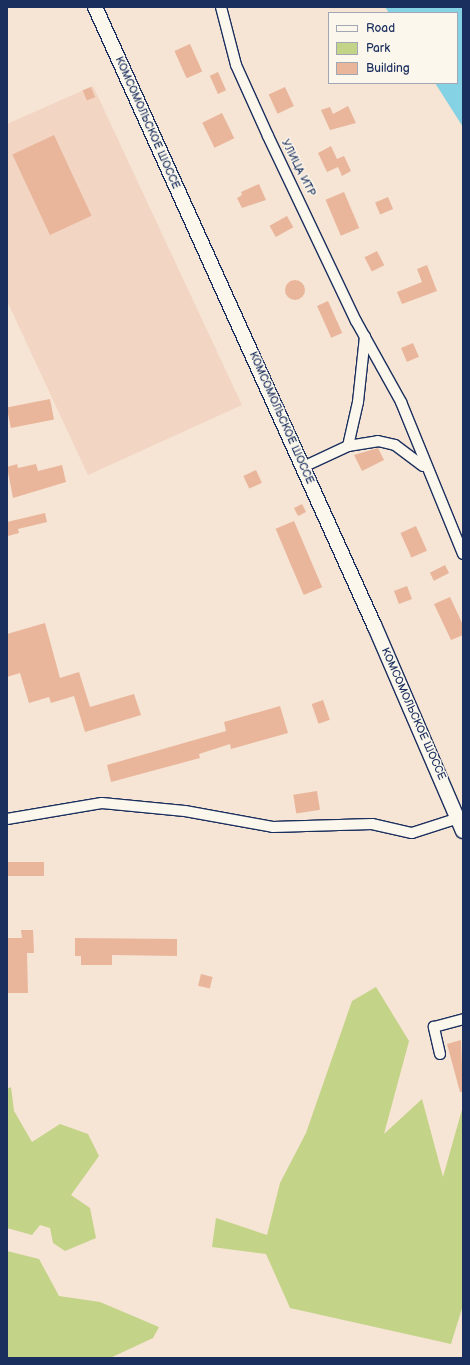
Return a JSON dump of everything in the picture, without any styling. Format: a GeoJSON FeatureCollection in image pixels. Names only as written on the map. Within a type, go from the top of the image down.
{"type":"FeatureCollection","features":[{"type":"Feature","properties":{"kind":"main road","name":"КОМСОМОЛЬСКОЕ ШОССЕ"},"geometry":{"type":"LineString","coordinates":[[95,7],[303,467],[461,825]]}},
{"type":"Feature","properties":{"kind":"street","name":"УЛИЦА ИТР"},"geometry":{"type":"LineString","coordinates":[[221,7],[242,79],[365,336],[401,402],[426,469],[463,554]]}},
{"type":"Feature","properties":{"kind":"street"},"geometry":{"type":"LineString","coordinates":[[347,447],[358,402],[365,336]]}},
{"type":"Feature","properties":{"kind":"street","name":"УЛИЦА ИТР"},"geometry":{"type":"LineString","coordinates":[[303,467],[347,447],[378,441],[395,445],[412,454],[426,469]]}},
{"type":"Feature","properties":{"kind":"street"},"geometry":{"type":"LineString","coordinates":[[7,819],[102,803],[185,811],[273,827],[372,824],[412,833],[461,825]]}},
{"type":"Feature","properties":{"kind":"street"},"geometry":{"type":"LineString","coordinates":[[440,1054],[434,1027],[463,1019]]}},
{"type":"Feature","properties":{"kind":"shaded area"},"geometry":{"type":"Polygon","coordinates":[[[93,86],[242,405],[88,475],[7,301],[7,124],[93,86]]]}},
{"type":"Feature","properties":{"kind":"green space"},"geometry":{"type":"Polygon","coordinates":[[[376,987],[409,1041],[384,1134],[422,1099],[443,1177],[463,1106],[463,1305],[451,1344],[290,1308],[266,1254],[212,1247],[216,1218],[267,1235],[280,1183],[306,1133],[352,1001],[376,987]]]}},
{"type":"Feature","properties":{"kind":"green space"},"geometry":{"type":"Polygon","coordinates":[[[11,1087],[14,1111],[32,1142],[60,1124],[88,1134],[99,1156],[71,1195],[90,1208],[96,1238],[65,1251],[53,1243],[50,1228],[40,1225],[32,1235],[7,1228],[7,1089],[11,1087]]]}},
{"type":"Feature","properties":{"kind":"green space"},"geometry":{"type":"Polygon","coordinates":[[[7,1251],[39,1259],[59,1296],[100,1302],[159,1327],[153,1338],[110,1358],[7,1358],[7,1251]]]}},
{"type":"Feature","properties":{"kind":"water"},"geometry":{"type":"Polygon","coordinates":[[[385,7],[463,7],[463,127],[436,84],[458,84],[458,12],[388,12],[385,7]]]}},
{"type":"Feature","properties":{"kind":"building"},"geometry":{"type":"Polygon","coordinates":[[[190,44],[202,71],[187,78],[174,51],[190,44]]]}},
{"type":"Feature","properties":{"kind":"building"},"geometry":{"type":"Polygon","coordinates":[[[218,72],[226,90],[218,94],[210,76],[218,72]]]}},
{"type":"Feature","properties":{"kind":"building"},"geometry":{"type":"Polygon","coordinates":[[[91,87],[95,97],[87,101],[83,90],[91,87]]]}},
{"type":"Feature","properties":{"kind":"building"},"geometry":{"type":"Polygon","coordinates":[[[285,87],[294,106],[278,114],[269,95],[285,87]]]}},
{"type":"Feature","properties":{"kind":"building"},"geometry":{"type":"Polygon","coordinates":[[[348,106],[356,123],[330,130],[321,110],[330,107],[333,114],[348,106]]]}},
{"type":"Feature","properties":{"kind":"building"},"geometry":{"type":"Polygon","coordinates":[[[222,113],[234,138],[215,148],[202,123],[222,113]]]}},
{"type":"Feature","properties":{"kind":"building"},"geometry":{"type":"Polygon","coordinates":[[[54,135],[92,216],[50,235],[12,154],[54,135]]]}},
{"type":"Feature","properties":{"kind":"building"},"geometry":{"type":"Polygon","coordinates":[[[331,146],[337,159],[344,156],[351,171],[342,176],[338,167],[327,172],[318,153],[331,146]]]}},
{"type":"Feature","properties":{"kind":"building"},"geometry":{"type":"Polygon","coordinates":[[[259,184],[266,200],[242,208],[237,198],[242,195],[241,192],[259,184]]]}},
{"type":"Feature","properties":{"kind":"building"},"geometry":{"type":"Polygon","coordinates":[[[344,192],[359,228],[341,236],[326,200],[344,192]]]}},
{"type":"Feature","properties":{"kind":"building"},"geometry":{"type":"Polygon","coordinates":[[[388,197],[393,209],[380,214],[375,202],[388,197]]]}},
{"type":"Feature","properties":{"kind":"building"},"geometry":{"type":"Polygon","coordinates":[[[287,216],[293,227],[276,237],[270,226],[287,216]]]}},
{"type":"Feature","properties":{"kind":"building"},"geometry":{"type":"Polygon","coordinates":[[[377,251],[384,265],[372,272],[365,257],[377,251]]]}},
{"type":"Feature","properties":{"kind":"building"},"geometry":{"type":"Polygon","coordinates":[[[427,265],[437,291],[402,304],[397,292],[422,282],[417,269],[427,265]]]}},
{"type":"Feature","properties":{"kind":"building"},"geometry":{"type":"Polygon","coordinates":[[[295,280],[302,283],[305,290],[302,297],[295,300],[288,297],[285,290],[288,283],[295,280]]]}},
{"type":"Feature","properties":{"kind":"building"},"geometry":{"type":"Polygon","coordinates":[[[328,301],[342,333],[331,338],[317,306],[328,301]]]}},
{"type":"Feature","properties":{"kind":"building"},"geometry":{"type":"Polygon","coordinates":[[[413,343],[419,357],[407,362],[401,348],[413,343]]]}},
{"type":"Feature","properties":{"kind":"building"},"geometry":{"type":"Polygon","coordinates":[[[50,399],[54,420],[11,428],[7,407],[50,399]]]}},
{"type":"Feature","properties":{"kind":"building"},"geometry":{"type":"Polygon","coordinates":[[[378,448],[384,460],[362,471],[354,455],[378,448]]]}},
{"type":"Feature","properties":{"kind":"building"},"geometry":{"type":"Polygon","coordinates":[[[17,464],[18,468],[36,464],[38,471],[62,465],[66,482],[13,498],[7,467],[17,464]]]}},
{"type":"Feature","properties":{"kind":"building"},"geometry":{"type":"Polygon","coordinates":[[[256,470],[262,483],[249,489],[243,476],[256,470]]]}},
{"type":"Feature","properties":{"kind":"building"},"geometry":{"type":"Polygon","coordinates":[[[302,504],[306,512],[298,516],[294,508],[302,504]]]}},
{"type":"Feature","properties":{"kind":"building"},"geometry":{"type":"Polygon","coordinates":[[[45,513],[47,522],[18,529],[19,533],[8,536],[7,522],[45,513]]]}},
{"type":"Feature","properties":{"kind":"building"},"geometry":{"type":"Polygon","coordinates":[[[294,521],[322,587],[304,595],[276,529],[294,521]]]}},
{"type":"Feature","properties":{"kind":"building"},"geometry":{"type":"Polygon","coordinates":[[[416,526],[427,551],[411,558],[400,533],[416,526]]]}},
{"type":"Feature","properties":{"kind":"building"},"geometry":{"type":"Polygon","coordinates":[[[445,565],[449,573],[434,581],[430,573],[445,565]]]}},
{"type":"Feature","properties":{"kind":"building"},"geometry":{"type":"Polygon","coordinates":[[[407,586],[412,599],[399,604],[394,591],[407,586]]]}},
{"type":"Feature","properties":{"kind":"building"},"geometry":{"type":"Polygon","coordinates":[[[450,597],[463,625],[463,635],[451,640],[434,604],[450,597]]]}},
{"type":"Feature","properties":{"kind":"building"},"geometry":{"type":"Polygon","coordinates":[[[45,623],[60,678],[79,672],[90,707],[134,694],[141,715],[85,732],[74,696],[51,703],[49,697],[29,703],[20,673],[7,677],[7,634],[45,623]]]}},
{"type":"Feature","properties":{"kind":"building"},"geometry":{"type":"Polygon","coordinates":[[[323,700],[330,720],[318,724],[312,704],[323,700]]]}},
{"type":"Feature","properties":{"kind":"building"},"geometry":{"type":"Polygon","coordinates":[[[280,706],[288,733],[231,749],[230,744],[199,754],[200,758],[111,782],[107,765],[226,731],[224,722],[280,706]]]}},
{"type":"Feature","properties":{"kind":"building"},"geometry":{"type":"Polygon","coordinates":[[[317,791],[320,810],[296,814],[293,795],[317,791]]]}},
{"type":"Feature","properties":{"kind":"building"},"geometry":{"type":"Polygon","coordinates":[[[7,862],[44,862],[44,876],[7,876],[7,862]]]}},
{"type":"Feature","properties":{"kind":"building"},"geometry":{"type":"Polygon","coordinates":[[[21,930],[33,930],[34,953],[27,953],[28,993],[8,993],[7,938],[22,938],[21,930]]]}},
{"type":"Feature","properties":{"kind":"building"},"geometry":{"type":"Polygon","coordinates":[[[75,938],[177,939],[177,956],[112,955],[112,965],[81,965],[81,956],[75,956],[75,938]]]}},
{"type":"Feature","properties":{"kind":"building"},"geometry":{"type":"Polygon","coordinates":[[[201,974],[213,977],[210,989],[198,986],[201,974]]]}},
{"type":"Feature","properties":{"kind":"building"},"geometry":{"type":"Polygon","coordinates":[[[461,1040],[463,1092],[460,1092],[447,1044],[461,1040]]]}}]}
